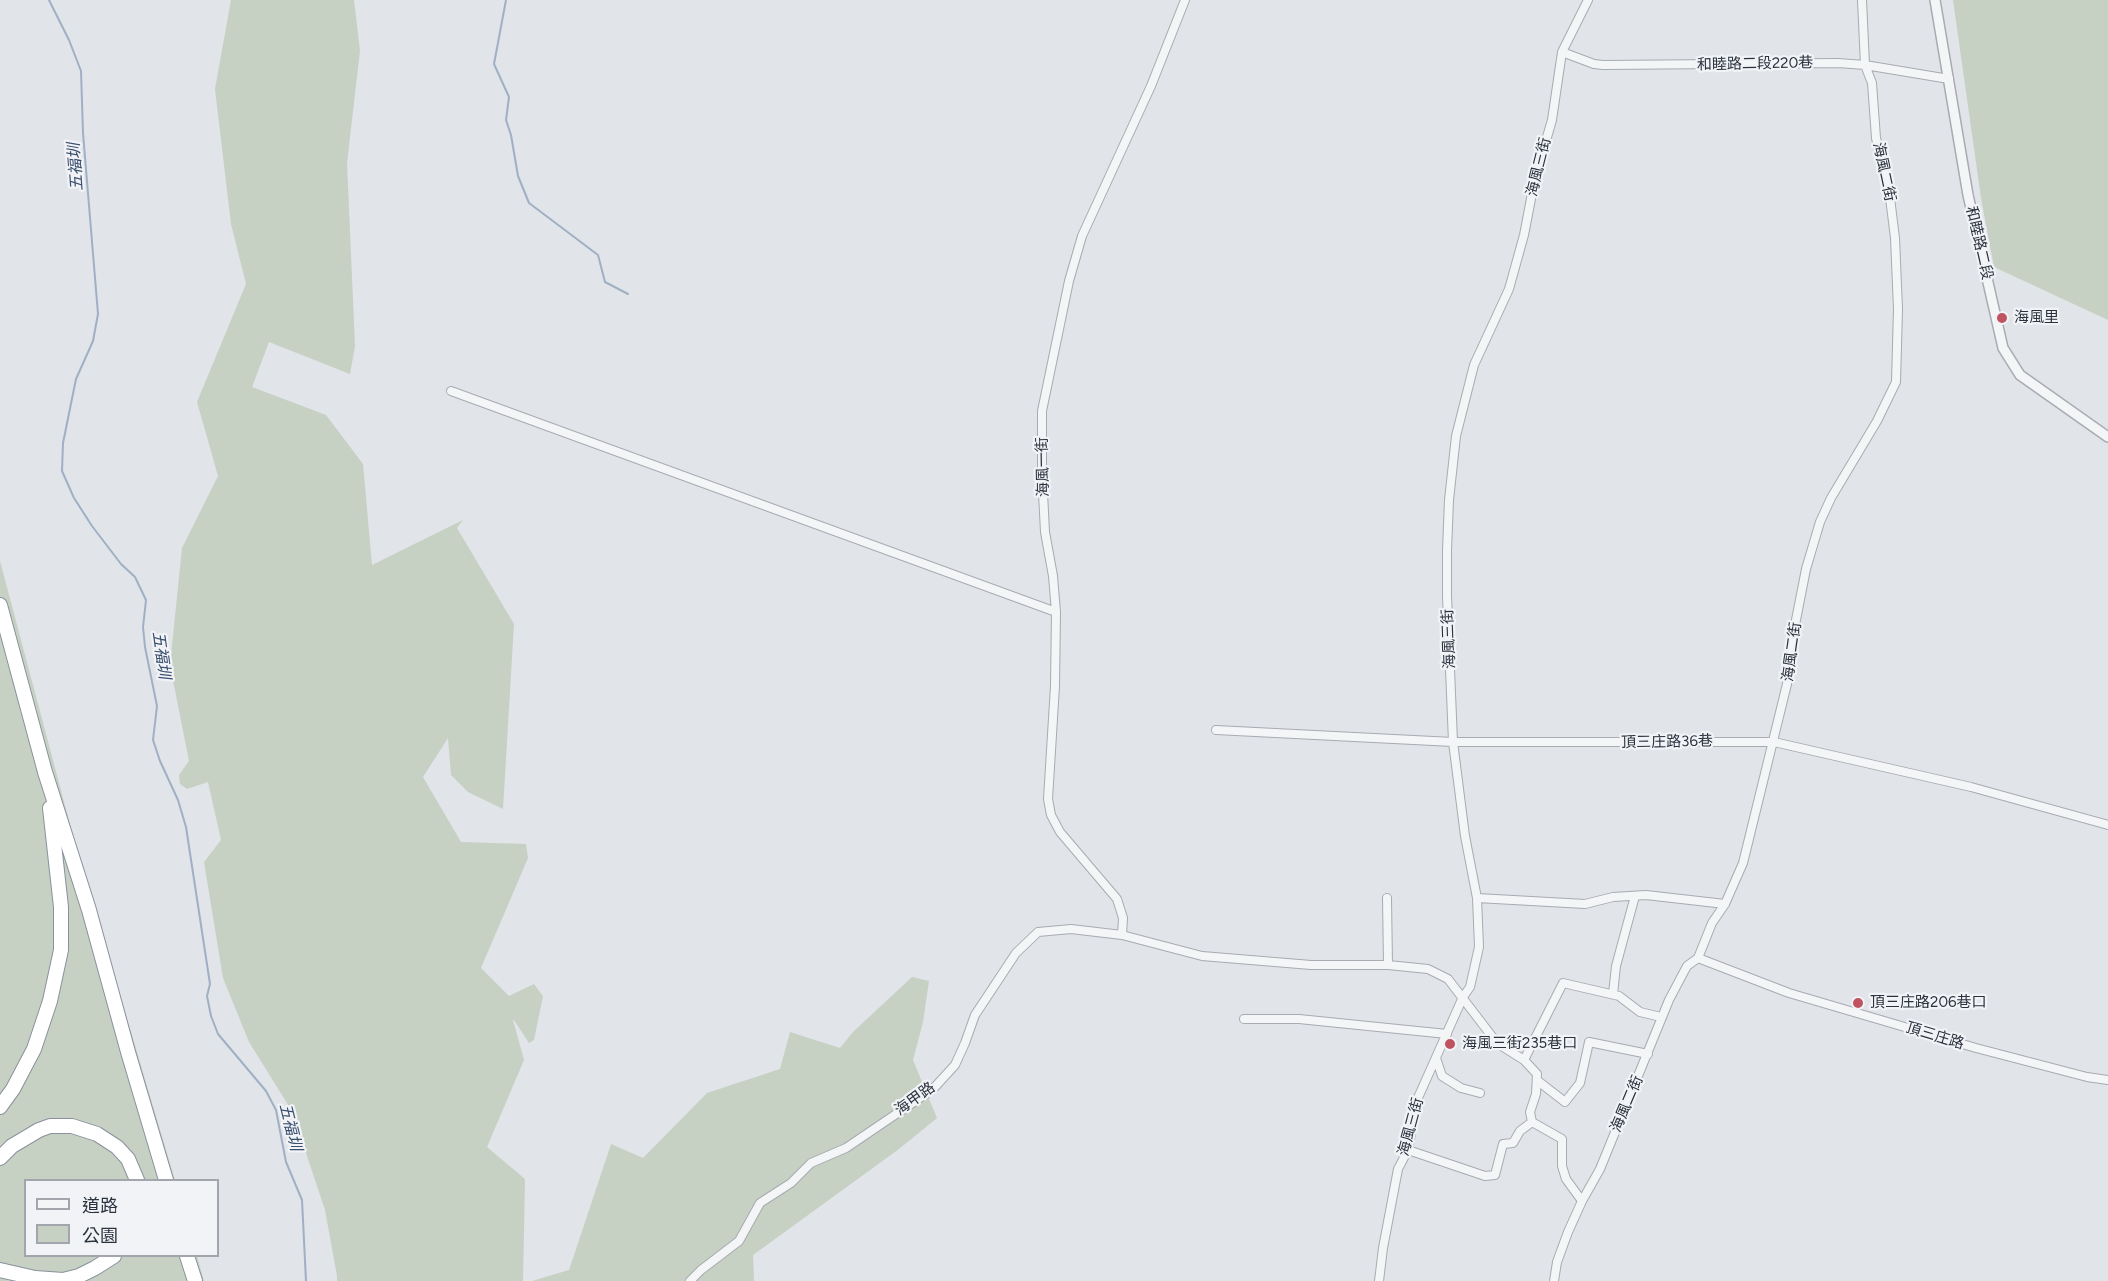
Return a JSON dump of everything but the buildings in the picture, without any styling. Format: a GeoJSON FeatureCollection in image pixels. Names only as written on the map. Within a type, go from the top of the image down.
{"type":"FeatureCollection","features":[{"type":"Feature","properties":{"kind":"highway"},"geometry":{"type":"LineString","coordinates":[[0,605],[45,772],[89,910],[166,1179]]}},
{"type":"Feature","properties":{"kind":"highway"},"geometry":{"type":"LineString","coordinates":[[0,1107],[13,1089],[34,1049],[50,1000],[61,950],[61,908],[45,772]]}},
{"type":"Feature","properties":{"kind":"highway"},"geometry":{"type":"LineString","coordinates":[[0,1158],[12,1146],[39,1130],[50,1126],[72,1126],[97,1134],[117,1146],[128,1159],[137,1179]]}},
{"type":"Feature","properties":{"kind":"highway"},"geometry":{"type":"LineString","coordinates":[[0,1270],[35,1278],[63,1280],[95,1269],[113,1257]]}},
{"type":"Feature","properties":{"kind":"highway"},"geometry":{"type":"LineString","coordinates":[[187,1257],[195,1281]]}},
{"type":"Feature","properties":{"kind":"highway"},"geometry":{"type":"LineString","coordinates":[[0,1278],[4,1281]]}},
{"type":"Feature","properties":{"kind":"street","name":"海風一街"},"geometry":{"type":"LineString","coordinates":[[1122,935],[1123,918],[1117,899],[1060,832],[1051,815],[1048,799],[1055,686],[1056,612],[1053,576],[1045,532],[1042,411],[1069,281],[1082,237],[1151,86],[1185,0]]}},
{"type":"Feature","properties":{"kind":"street","name":"海風三街"},"geometry":{"type":"LineString","coordinates":[[1379,1281],[1398,1169],[1408,1150],[1417,1100],[1463,997],[1470,987],[1479,947],[1477,898],[1465,836],[1453,742],[1447,584],[1449,500],[1456,436],[1474,365],[1509,289],[1521,246],[1535,178],[1552,120],[1563,52],[1588,0]]}},
{"type":"Feature","properties":{"kind":"street","name":"海風二街"},"geometry":{"type":"LineString","coordinates":[[1554,1281],[1557,1262],[1568,1232],[1600,1169],[1661,1017],[1687,966],[1698,958],[1712,923],[1725,904],[1743,863],[1774,742],[1787,684],[1794,630],[1806,569],[1820,522],[1831,498],[1877,421],[1896,382],[1898,309],[1895,238],[1890,198],[1876,138],[1872,83],[1865,65],[1862,0]]}},
{"type":"Feature","properties":{"kind":"street","name":"和睦路二段"},"geometry":{"type":"LineString","coordinates":[[1935,0],[1968,195],[2003,348],[2020,375],[2108,437]]}},
{"type":"Feature","properties":{"kind":"street","name":"和睦路二段220巷"},"geometry":{"type":"LineString","coordinates":[[1563,52],[1594,64],[1604,65],[1838,63],[1865,65],[1949,79]]}},
{"type":"Feature","properties":{"kind":"street"},"geometry":{"type":"LineString","coordinates":[[451,391],[1056,612]]}},
{"type":"Feature","properties":{"kind":"street","name":"頂三庄路36巷"},"geometry":{"type":"LineString","coordinates":[[1216,730],[1453,742],[1774,742],[1971,787],[2108,825]]}},
{"type":"Feature","properties":{"kind":"street"},"geometry":{"type":"LineString","coordinates":[[1613,994],[1616,966],[1635,896]]}},
{"type":"Feature","properties":{"kind":"street"},"geometry":{"type":"LineString","coordinates":[[1477,898],[1586,904],[1613,897],[1635,896],[1725,904]]}},
{"type":"Feature","properties":{"kind":"street"},"geometry":{"type":"LineString","coordinates":[[1387,897],[1388,965]]}},
{"type":"Feature","properties":{"kind":"street","name":"海甲路"},"geometry":{"type":"LineString","coordinates":[[690,1281],[739,1241],[760,1203],[791,1183],[811,1163],[846,1148],[933,1089],[955,1065],[975,1015],[1016,953],[1038,933],[1071,929],[1122,935],[1212,957],[1311,965],[1388,965],[1428,969],[1448,979],[1497,1043],[1524,1060]]}},
{"type":"Feature","properties":{"kind":"street","name":"頂三庄路"},"geometry":{"type":"LineString","coordinates":[[1698,958],[1798,996],[1985,1051],[2087,1077],[2108,1080]]}},
{"type":"Feature","properties":{"kind":"street"},"geometry":{"type":"LineString","coordinates":[[1582,1201],[1566,1179],[1562,1166],[1562,1139],[1532,1122],[1530,1112],[1538,1081],[1537,1074],[1524,1060],[1563,983],[1619,996],[1640,1012],[1661,1017]]}},
{"type":"Feature","properties":{"kind":"street"},"geometry":{"type":"LineString","coordinates":[[1244,1019],[1299,1019],[1447,1034]]}},
{"type":"Feature","properties":{"kind":"street"},"geometry":{"type":"LineString","coordinates":[[1538,1081],[1565,1102],[1580,1083],[1589,1042],[1648,1054]]}},
{"type":"Feature","properties":{"kind":"street"},"geometry":{"type":"LineString","coordinates":[[1436,1058],[1442,1076],[1461,1088],[1480,1093]]}},
{"type":"Feature","properties":{"kind":"street"},"geometry":{"type":"LineString","coordinates":[[1408,1150],[1485,1176],[1495,1175],[1503,1144],[1513,1143],[1520,1131],[1532,1122]]}},
{"type":"Feature","properties":{"kind":"green space"},"geometry":{"type":"Polygon","coordinates":[[[231,0],[354,0],[360,51],[347,163],[355,346],[350,374],[269,342],[252,387],[326,415],[363,464],[372,565],[463,520],[457,528],[514,624],[503,809],[468,792],[451,775],[448,738],[423,777],[461,842],[526,844],[528,858],[481,968],[509,996],[534,984],[543,996],[534,1040],[529,1043],[513,1020],[524,1060],[487,1147],[525,1179],[523,1281],[337,1281],[325,1210],[292,1111],[249,1042],[223,978],[204,862],[221,840],[208,782],[187,789],[180,784],[179,775],[189,761],[170,665],[182,548],[218,476],[197,402],[246,284],[231,224],[215,89],[231,0]]]}},
{"type":"Feature","properties":{"kind":"green space"},"geometry":{"type":"Polygon","coordinates":[[[1953,0],[2108,0],[2108,320],[1994,267],[1981,198],[1953,0]]]}},
{"type":"Feature","properties":{"kind":"green space"},"geometry":{"type":"Polygon","coordinates":[[[0,561],[75,843],[175,1179],[24,1179],[24,1257],[197,1257],[204,1281],[0,1281],[0,561]]]}},
{"type":"Feature","properties":{"kind":"green space"},"geometry":{"type":"Polygon","coordinates":[[[912,977],[929,981],[923,1022],[913,1060],[937,1118],[899,1149],[753,1255],[754,1281],[532,1281],[569,1270],[611,1144],[643,1158],[707,1093],[780,1069],[790,1032],[840,1048],[853,1032],[912,977]]]}},
{"type":"Feature","properties":{"kind":"waterway","name":"五福圳"},"geometry":{"type":"LineString","coordinates":[[49,0],[81,71],[83,133],[98,314],[93,341],[76,379],[63,443],[62,471],[74,498],[92,526],[121,564],[135,577],[146,600],[143,627],[145,647],[157,706],[153,740],[178,800],[186,827],[210,984],[207,996],[211,1016],[218,1034],[266,1091],[276,1110],[286,1162],[302,1200],[306,1281]]}},
{"type":"Feature","properties":{"kind":"waterway"},"geometry":{"type":"LineString","coordinates":[[506,0],[494,64],[509,97],[506,120],[518,176],[529,203],[598,255],[605,282],[628,294]]}},
{"type":"Feature","properties":{"kind":"place","name":"海風里"},"geometry":{"type":"Point","coordinates":[2002,318]}},
{"type":"Feature","properties":{"kind":"place","name":"頂三庄路206巷口"},"geometry":{"type":"Point","coordinates":[1858,1003]}},
{"type":"Feature","properties":{"kind":"place","name":"海風三街235巷口"},"geometry":{"type":"Point","coordinates":[1450,1044]}}]}
